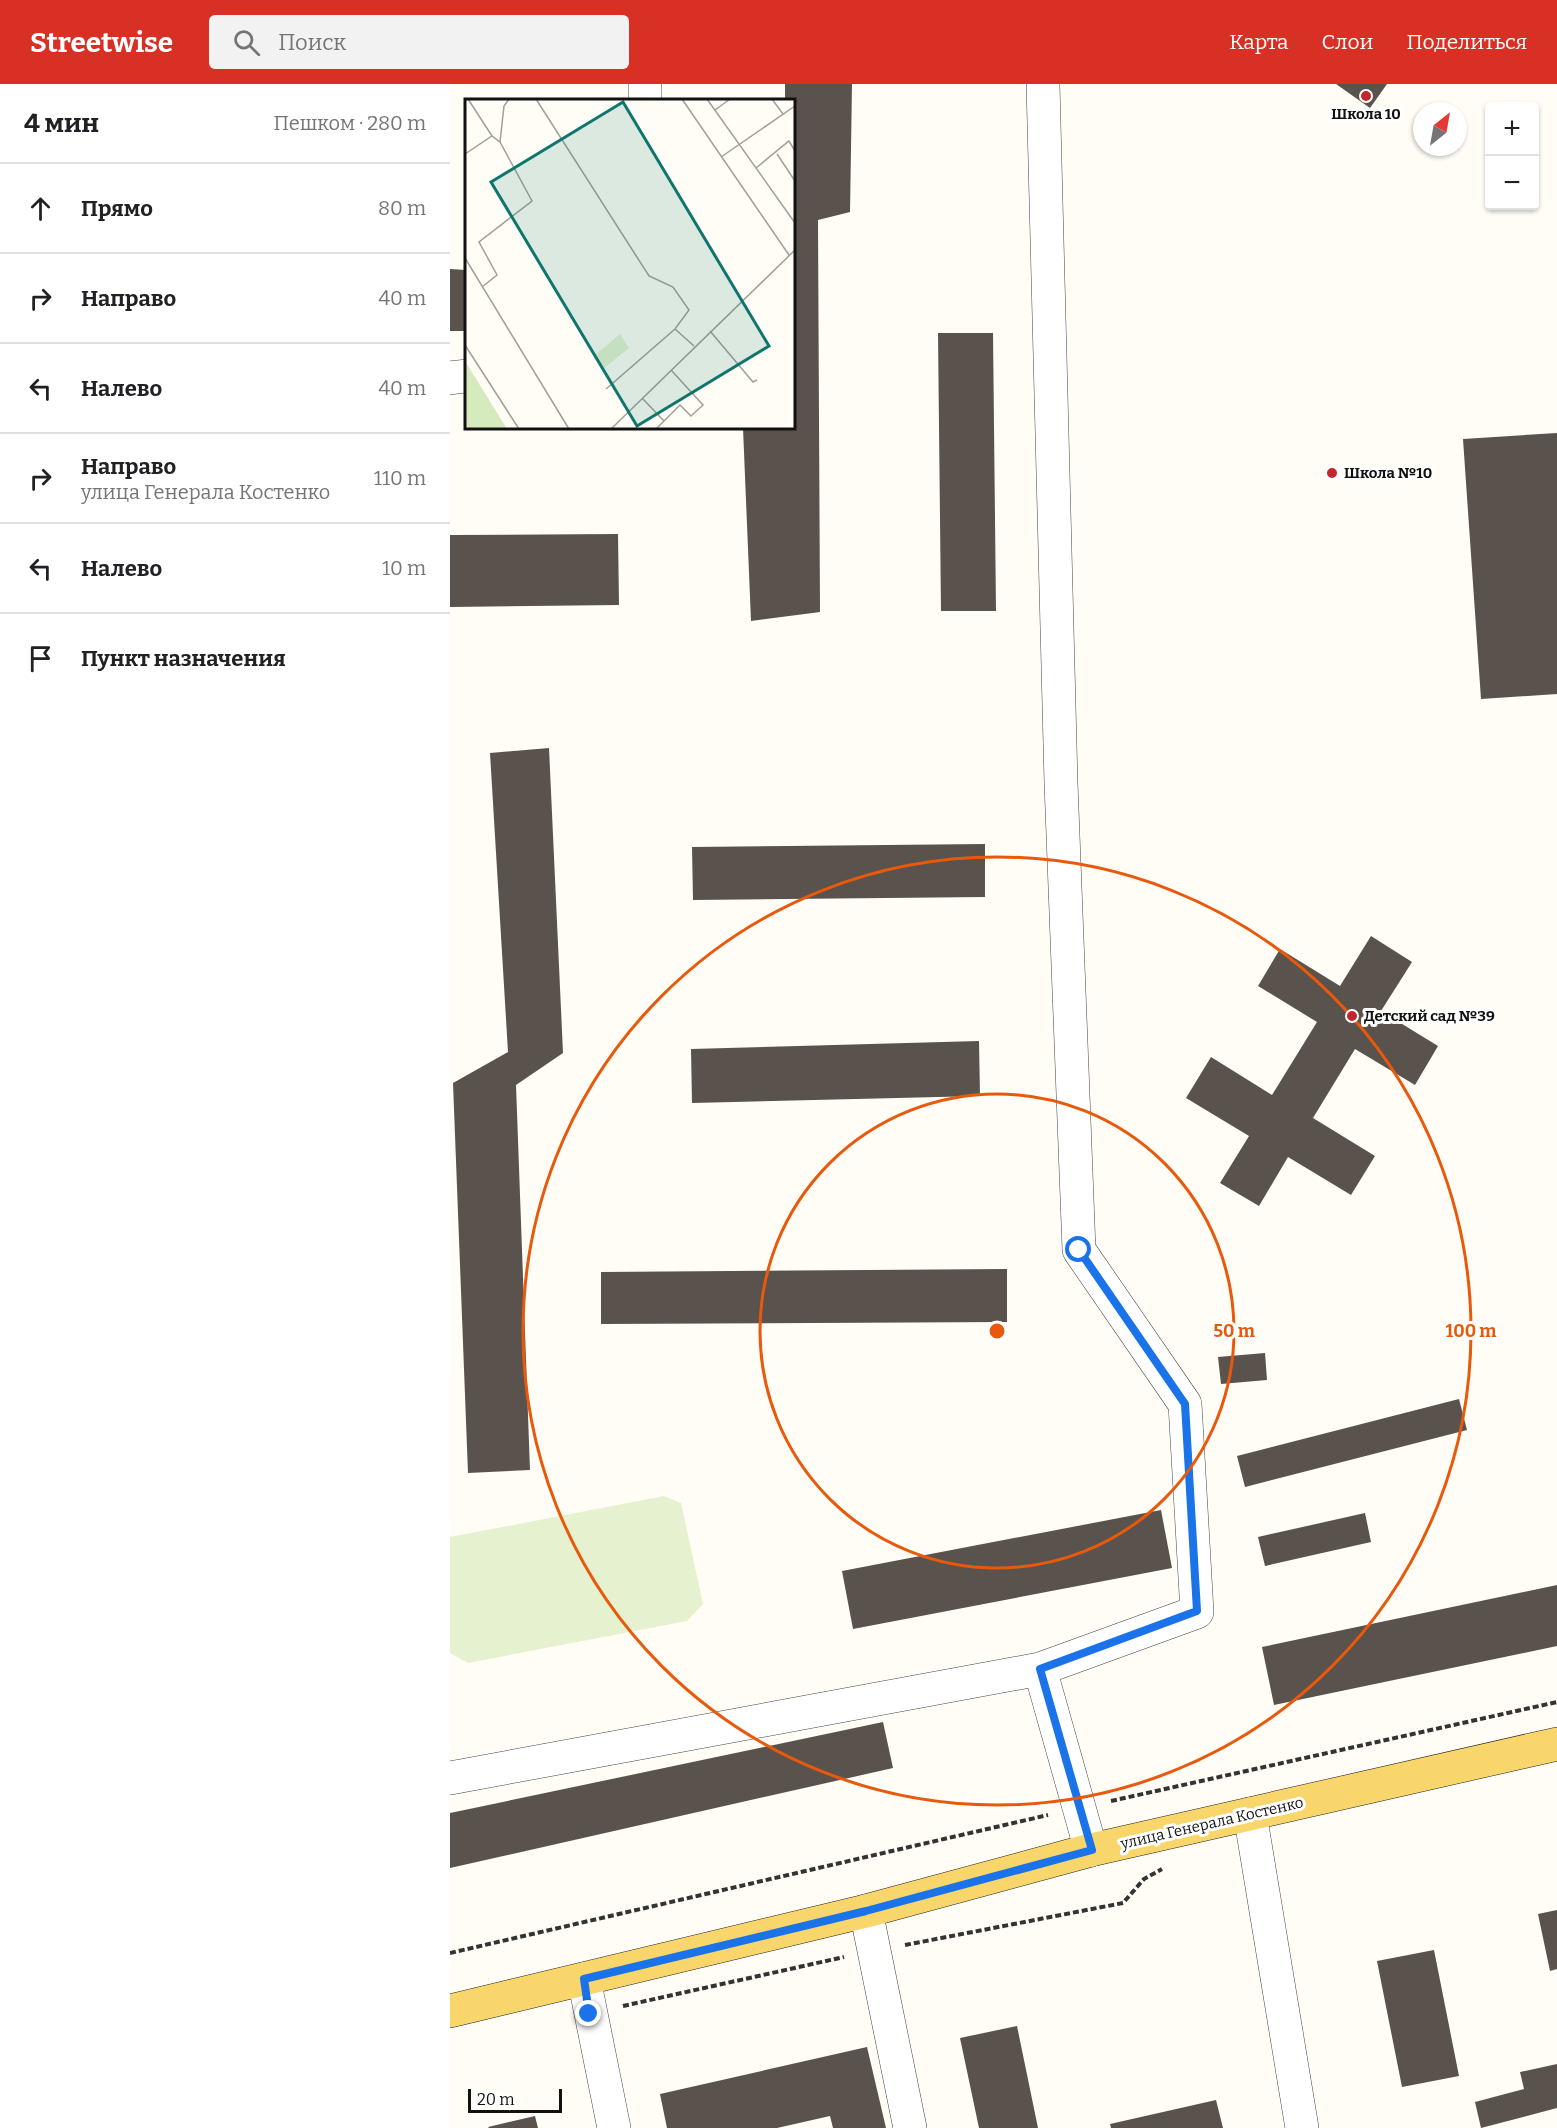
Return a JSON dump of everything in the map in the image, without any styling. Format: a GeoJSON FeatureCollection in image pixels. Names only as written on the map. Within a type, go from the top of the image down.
{"type":"FeatureCollection","features":[{"type":"Feature","properties":{"kind":"main road","name":"улица Генерала Костенко"},"geometry":{"type":"LineString","coordinates":[[450,2011],[866,1911],[1092,1850],[1557,1744]]}},
{"type":"Feature","properties":{"kind":"street"},"geometry":{"type":"LineString","coordinates":[[450,1778],[1040,1669],[1197,1611],[1185,1404],[1079,1250],[1061,783],[1043,84]]}},
{"type":"Feature","properties":{"kind":"street"},"geometry":{"type":"LineString","coordinates":[[450,378],[465,376]]}},
{"type":"Feature","properties":{"kind":"street"},"geometry":{"type":"LineString","coordinates":[[1040,1669],[1092,1850]]}},
{"type":"Feature","properties":{"kind":"street"},"geometry":{"type":"LineString","coordinates":[[1250,1814],[1302,2128]]}},
{"type":"Feature","properties":{"kind":"street"},"geometry":{"type":"LineString","coordinates":[[866,1911],[910,2128]]}},
{"type":"Feature","properties":{"kind":"street"},"geometry":{"type":"LineString","coordinates":[[584,1979],[589,2014],[614,2128]]}},
{"type":"Feature","properties":{"kind":"path"},"geometry":{"type":"LineString","coordinates":[[450,1953],[1081,1807],[1557,1702]]}},
{"type":"Feature","properties":{"kind":"path"},"geometry":{"type":"LineString","coordinates":[[589,2014],[874,1951],[1123,1903],[1144,1879],[1164,1868]]}},
{"type":"Feature","properties":{"kind":"green space"},"geometry":{"type":"Polygon","coordinates":[[[664,1496],[681,1503],[703,1604],[687,1621],[468,1663],[450,1653],[450,1537],[664,1496]]]}},
{"type":"Feature","properties":{"kind":"building"},"geometry":{"type":"Polygon","coordinates":[[[785,84],[852,84],[850,212],[818,220],[820,612],[751,621],[743,429],[795,429],[795,99],[785,99],[785,84]]]}},
{"type":"Feature","properties":{"kind":"building","name":"Школа 10"},"geometry":{"type":"Polygon","coordinates":[[[1336,84],[1387,84],[1370,108],[1336,84]]]}},
{"type":"Feature","properties":{"kind":"building"},"geometry":{"type":"Polygon","coordinates":[[[450,269],[465,270],[465,331],[450,331],[450,269]]]}},
{"type":"Feature","properties":{"kind":"building"},"geometry":{"type":"Polygon","coordinates":[[[938,333],[993,333],[996,611],[941,611],[938,333]]]}},
{"type":"Feature","properties":{"kind":"building"},"geometry":{"type":"Polygon","coordinates":[[[1557,433],[1557,694],[1481,699],[1463,439],[1557,433]]]}},
{"type":"Feature","properties":{"kind":"building"},"geometry":{"type":"Polygon","coordinates":[[[618,534],[619,605],[450,607],[450,535],[618,534]]]}},
{"type":"Feature","properties":{"kind":"building"},"geometry":{"type":"Polygon","coordinates":[[[549,748],[563,1053],[516,1085],[530,1470],[468,1473],[453,1083],[508,1052],[490,753],[549,748]]]}},
{"type":"Feature","properties":{"kind":"building"},"geometry":{"type":"Polygon","coordinates":[[[985,844],[985,897],[693,900],[692,847],[985,844]]]}},
{"type":"Feature","properties":{"kind":"building"},"geometry":{"type":"Polygon","coordinates":[[[1371,936],[1412,962],[1381,1011],[1438,1046],[1415,1085],[1355,1049],[1313,1118],[1375,1156],[1351,1195],[1288,1157],[1259,1206],[1220,1183],[1249,1136],[1186,1098],[1211,1057],[1272,1095],[1317,1022],[1258,986],[1280,949],[1340,986],[1371,936]]]}},
{"type":"Feature","properties":{"kind":"building"},"geometry":{"type":"Polygon","coordinates":[[[979,1041],[980,1096],[692,1103],[691,1049],[979,1041]]]}},
{"type":"Feature","properties":{"kind":"building"},"geometry":{"type":"Polygon","coordinates":[[[1007,1269],[1007,1322],[601,1324],[601,1272],[1007,1269]]]}},
{"type":"Feature","properties":{"kind":"building"},"geometry":{"type":"Polygon","coordinates":[[[1265,1353],[1267,1380],[1221,1384],[1218,1357],[1265,1353]]]}},
{"type":"Feature","properties":{"kind":"building"},"geometry":{"type":"Polygon","coordinates":[[[1459,1399],[1467,1430],[1245,1487],[1237,1456],[1459,1399]]]}},
{"type":"Feature","properties":{"kind":"building"},"geometry":{"type":"Polygon","coordinates":[[[1161,1510],[1172,1568],[853,1629],[842,1571],[1161,1510]]]}},
{"type":"Feature","properties":{"kind":"building"},"geometry":{"type":"Polygon","coordinates":[[[1365,1513],[1371,1542],[1265,1566],[1258,1537],[1365,1513]]]}},
{"type":"Feature","properties":{"kind":"building"},"geometry":{"type":"Polygon","coordinates":[[[1557,1585],[1557,1646],[1274,1705],[1262,1647],[1557,1585]]]}},
{"type":"Feature","properties":{"kind":"building"},"geometry":{"type":"Polygon","coordinates":[[[883,1722],[893,1768],[450,1868],[450,1813],[883,1722]]]}},
{"type":"Feature","properties":{"kind":"building"},"geometry":{"type":"Polygon","coordinates":[[[1557,1910],[1557,1969],[1550,1971],[1538,1914],[1557,1910]]]}},
{"type":"Feature","properties":{"kind":"building"},"geometry":{"type":"Polygon","coordinates":[[[1434,1950],[1459,2076],[1402,2087],[1377,1961],[1434,1950]]]}},
{"type":"Feature","properties":{"kind":"building"},"geometry":{"type":"Polygon","coordinates":[[[1017,2026],[1038,2128],[979,2128],[960,2038],[1017,2026]]]}},
{"type":"Feature","properties":{"kind":"building"},"geometry":{"type":"Polygon","coordinates":[[[867,2047],[886,2128],[833,2128],[830,2116],[777,2128],[667,2128],[660,2094],[867,2047]]]}},
{"type":"Feature","properties":{"kind":"building"},"geometry":{"type":"Polygon","coordinates":[[[1557,2064],[1557,2108],[1481,2128],[1475,2102],[1524,2089],[1520,2072],[1557,2064]]]}},
{"type":"Feature","properties":{"kind":"building"},"geometry":{"type":"Polygon","coordinates":[[[1216,2100],[1223,2128],[1111,2128],[1110,2124],[1216,2100]]]}},
{"type":"Feature","properties":{"kind":"building"},"geometry":{"type":"Polygon","coordinates":[[[535,2116],[538,2128],[488,2127],[535,2116]]]}},
{"type":"Feature","properties":{"kind":"place","name":"Школа 10"},"geometry":{"type":"Point","coordinates":[1366,96]}},
{"type":"Feature","properties":{"kind":"place","name":"Школа №10"},"geometry":{"type":"Point","coordinates":[1332,473]}},
{"type":"Feature","properties":{"kind":"place","name":"Детский сад №39"},"geometry":{"type":"Point","coordinates":[1352,1016]}},
{"type":"Feature","properties":{"kind":"route"},"geometry":{"type":"LineString","coordinates":[[589,2014],[584,1979],[866,1911],[1092,1850],[1040,1669],[1197,1611],[1185,1404],[1079,1250]]}}]}
